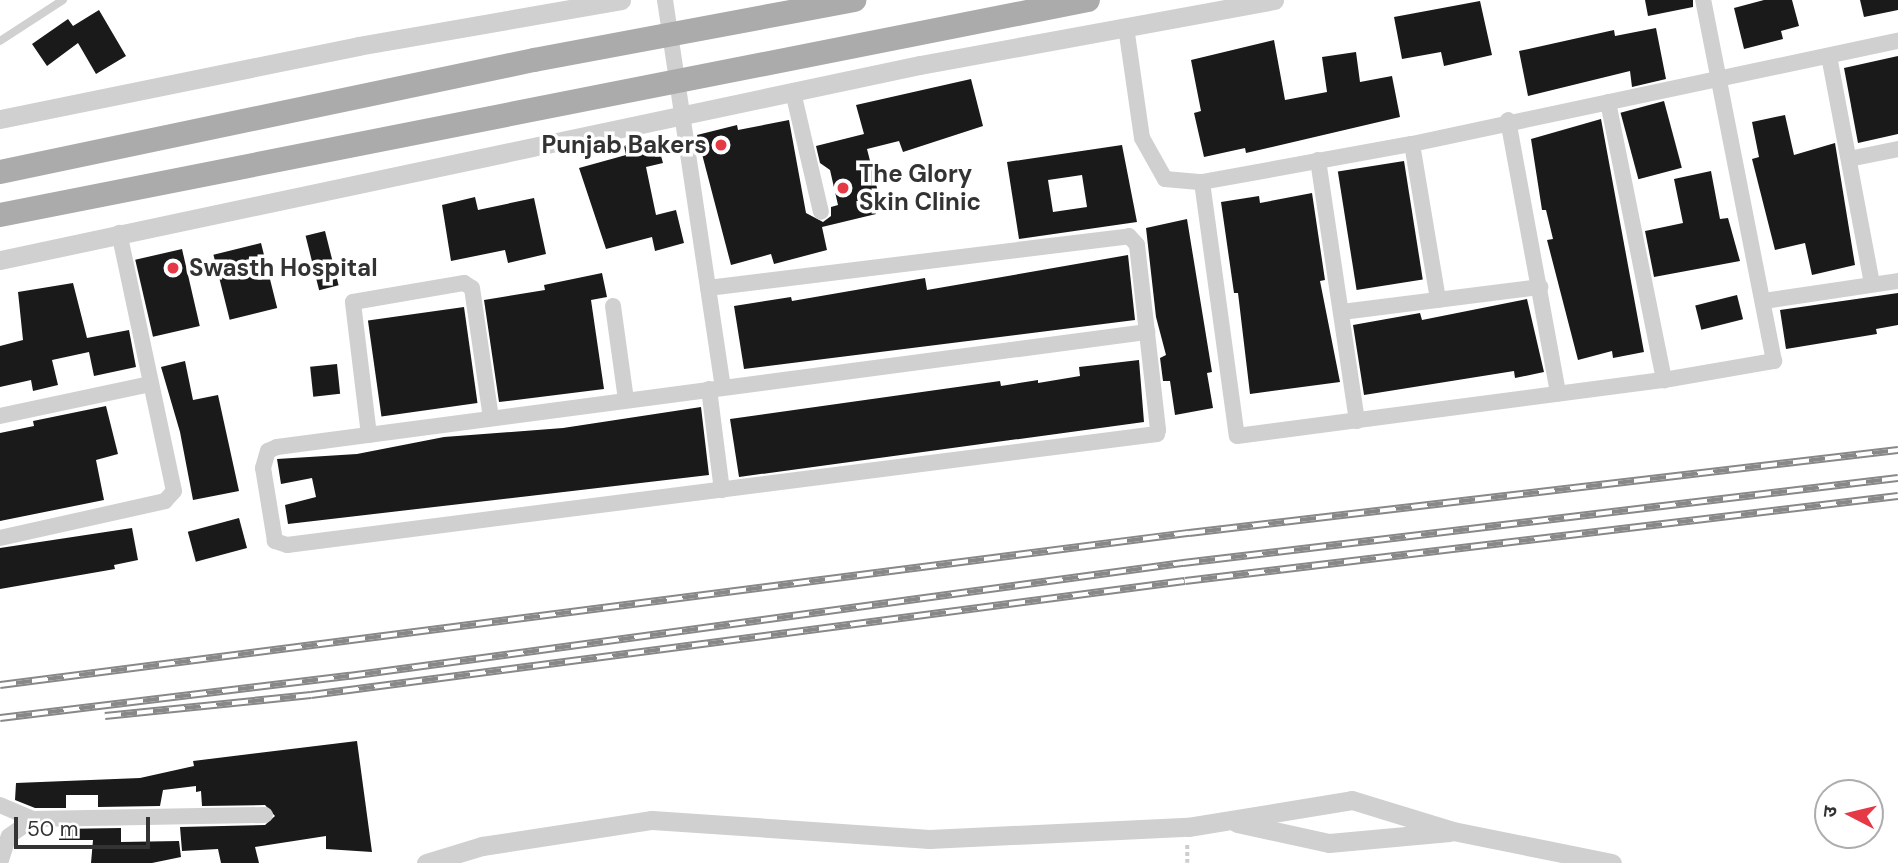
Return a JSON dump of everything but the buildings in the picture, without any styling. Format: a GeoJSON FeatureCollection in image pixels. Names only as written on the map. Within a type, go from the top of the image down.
{"type":"FeatureCollection","features":[{"type":"Feature","properties":{"kind":"main road"},"geometry":{"type":"LineString","coordinates":[[0,172],[854,0]]}},
{"type":"Feature","properties":{"kind":"main road"},"geometry":{"type":"LineString","coordinates":[[0,215],[677,79],[1088,0]]}},
{"type":"Feature","properties":{"kind":"street"},"geometry":{"type":"LineString","coordinates":[[0,119],[358,46],[621,0]]}},
{"type":"Feature","properties":{"kind":"street"},"geometry":{"type":"LineString","coordinates":[[665,0],[680,116],[708,288],[722,490]]}},
{"type":"Feature","properties":{"kind":"street"},"geometry":{"type":"LineString","coordinates":[[0,260],[793,92],[1274,0]]}},
{"type":"Feature","properties":{"kind":"street"},"geometry":{"type":"LineString","coordinates":[[1202,182],[1237,436],[1664,380],[1774,361],[1703,0]]}},
{"type":"Feature","properties":{"kind":"street"},"geometry":{"type":"LineString","coordinates":[[1126,27],[1142,138],[1164,179],[1202,182],[1412,144],[1508,120],[1608,102],[1898,41]]}},
{"type":"Feature","properties":{"kind":"street"},"geometry":{"type":"LineString","coordinates":[[1829,56],[1872,284]]}},
{"type":"Feature","properties":{"kind":"street"},"geometry":{"type":"LineString","coordinates":[[793,92],[821,212]]}},
{"type":"Feature","properties":{"kind":"street"},"geometry":{"type":"LineString","coordinates":[[1608,102],[1664,380]]}},
{"type":"Feature","properties":{"kind":"street"},"geometry":{"type":"LineString","coordinates":[[1508,120],[1558,393]]}},
{"type":"Feature","properties":{"kind":"street"},"geometry":{"type":"LineString","coordinates":[[1412,144],[1438,300]]}},
{"type":"Feature","properties":{"kind":"street"},"geometry":{"type":"LineString","coordinates":[[1850,159],[1898,149]]}},
{"type":"Feature","properties":{"kind":"street"},"geometry":{"type":"LineString","coordinates":[[1318,160],[1357,421]]}},
{"type":"Feature","properties":{"kind":"street"},"geometry":{"type":"LineString","coordinates":[[0,538],[165,501],[174,491],[119,233]]}},
{"type":"Feature","properties":{"kind":"street"},"geometry":{"type":"LineString","coordinates":[[708,288],[1129,236],[1138,245],[1158,430],[1154,437],[279,545],[272,534],[263,468],[268,451],[491,418],[1147,332]]}},
{"type":"Feature","properties":{"kind":"street"},"geometry":{"type":"LineString","coordinates":[[1764,301],[1898,281]]}},
{"type":"Feature","properties":{"kind":"street"},"geometry":{"type":"LineString","coordinates":[[369,435],[353,302],[464,283],[472,288],[491,418]]}},
{"type":"Feature","properties":{"kind":"street"},"geometry":{"type":"LineString","coordinates":[[1342,312],[1540,287]]}},
{"type":"Feature","properties":{"kind":"street"},"geometry":{"type":"LineString","coordinates":[[613,306],[626,400]]}},
{"type":"Feature","properties":{"kind":"street"},"geometry":{"type":"LineString","coordinates":[[0,416],[150,384]]}},
{"type":"Feature","properties":{"kind":"street"},"geometry":{"type":"LineString","coordinates":[[426,863],[482,846],[652,820],[929,839],[1052,836],[1229,821],[1352,800],[1453,831],[1612,863]]}},
{"type":"Feature","properties":{"kind":"street"},"geometry":{"type":"LineString","coordinates":[[0,805],[33,819],[265,816]]}},
{"type":"Feature","properties":{"kind":"street"},"geometry":{"type":"LineString","coordinates":[[0,863],[9,836],[33,819]]}},
{"type":"Feature","properties":{"kind":"street"},"geometry":{"type":"LineString","coordinates":[[1229,821],[1329,843],[1453,831]]}},
{"type":"Feature","properties":{"kind":"lane"},"geometry":{"type":"LineString","coordinates":[[0,41],[63,0]]}},
{"type":"Feature","properties":{"kind":"railway"},"geometry":{"type":"LineString","coordinates":[[0,685],[1189,533],[1898,450]]}},
{"type":"Feature","properties":{"kind":"railway"},"geometry":{"type":"LineString","coordinates":[[0,718],[349,676],[1183,563],[1898,478]]}},
{"type":"Feature","properties":{"kind":"railway"},"geometry":{"type":"LineString","coordinates":[[105,716],[311,695],[1185,581],[1898,496]]}},
{"type":"Feature","properties":{"kind":"place","name":"Punjab Bakers"},"geometry":{"type":"Point","coordinates":[721,145]}},
{"type":"Feature","properties":{"kind":"place","name":"The Glory Skin Clinic"},"geometry":{"type":"Point","coordinates":[843,188]}},
{"type":"Feature","properties":{"kind":"place","name":"Swasth Hospital"},"geometry":{"type":"Point","coordinates":[173,268]}}]}
